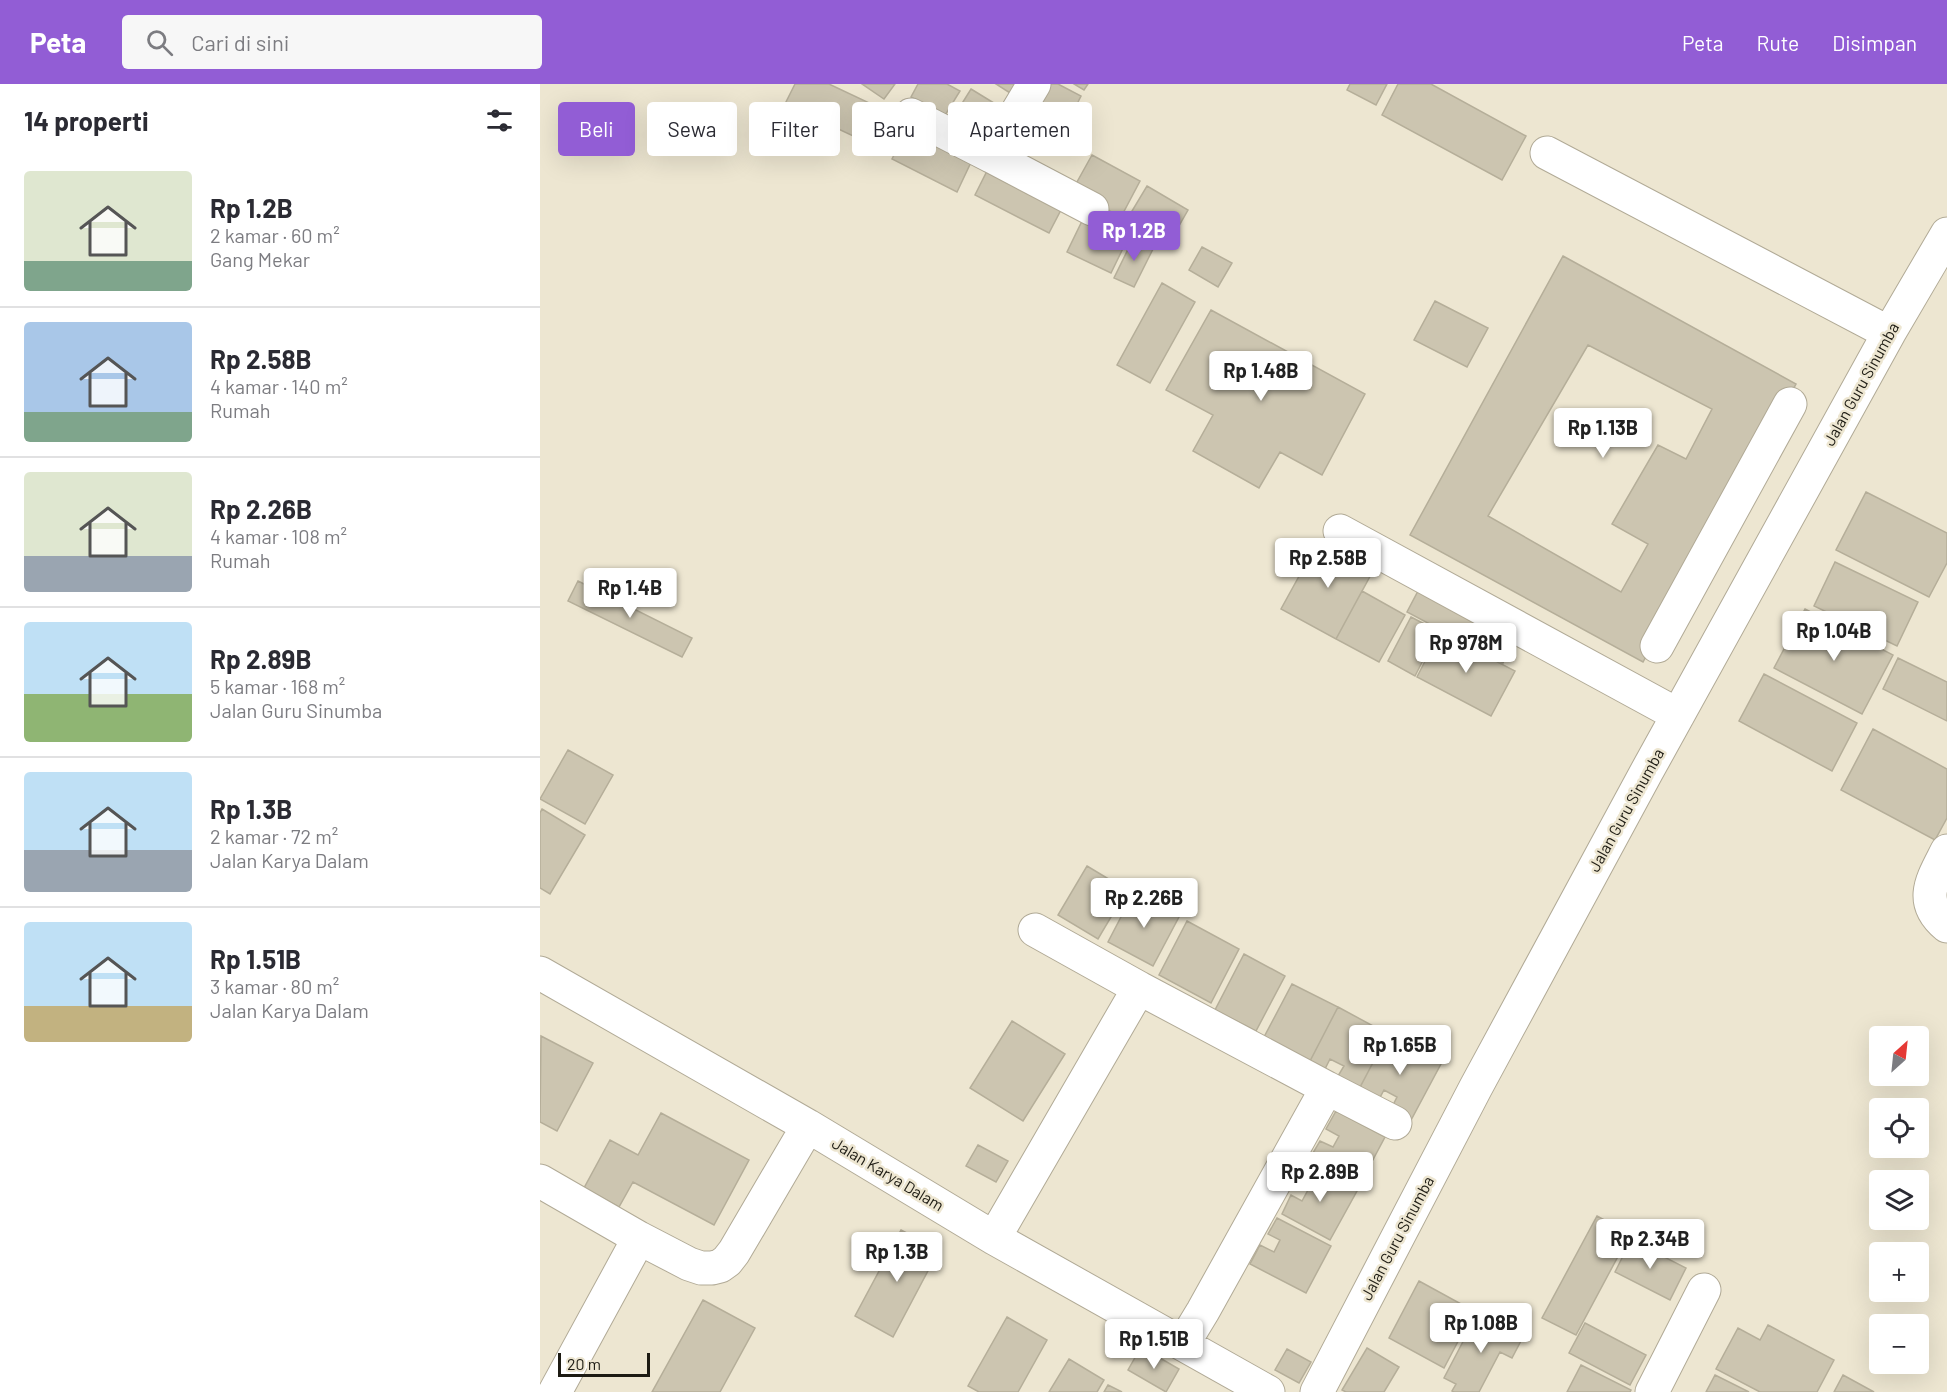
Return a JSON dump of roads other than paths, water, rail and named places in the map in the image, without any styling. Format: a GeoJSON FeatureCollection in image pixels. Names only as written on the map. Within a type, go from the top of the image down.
{"type":"FeatureCollection","features":[{"type":"Feature","properties":{"kind":"street"},"geometry":{"type":"LineString","coordinates":[[1023,102],[1034,84]]}},
{"type":"Feature","properties":{"kind":"street"},"geometry":{"type":"LineString","coordinates":[[1547,153],[1889,333]]}},
{"type":"Feature","properties":{"kind":"street"},"geometry":{"type":"LineString","coordinates":[[991,156],[1092,209]]}},
{"type":"Feature","properties":{"kind":"street","name":"Jalan Guru Sinumba"},"geometry":{"type":"LineString","coordinates":[[1317,1392],[1476,1087],[1678,715],[1889,333],[1947,234]]}},
{"type":"Feature","properties":{"kind":"street"},"geometry":{"type":"LineString","coordinates":[[1657,646],[1790,404]]}},
{"type":"Feature","properties":{"kind":"street"},"geometry":{"type":"LineString","coordinates":[[1740,497],[1785,521]]}},
{"type":"Feature","properties":{"kind":"street"},"geometry":{"type":"LineString","coordinates":[[1340,531],[1678,715]]}},
{"type":"Feature","properties":{"kind":"street"},"geometry":{"type":"LineString","coordinates":[[1712,548],[1757,572]]}},
{"type":"Feature","properties":{"kind":"street"},"geometry":{"type":"LineString","coordinates":[[1947,850],[1930,885],[1929,896],[1934,912],[1947,926]]}},
{"type":"Feature","properties":{"kind":"street"},"geometry":{"type":"LineString","coordinates":[[1035,930],[1139,988],[1395,1122]]}},
{"type":"Feature","properties":{"kind":"street","name":"Jalan Karya Dalam"},"geometry":{"type":"LineString","coordinates":[[540,973],[808,1126],[994,1238],[1268,1392]]}},
{"type":"Feature","properties":{"kind":"street"},"geometry":{"type":"LineString","coordinates":[[994,1238],[1139,988]]}},
{"type":"Feature","properties":{"kind":"street"},"geometry":{"type":"LineString","coordinates":[[1183,1344],[1327,1088]]}},
{"type":"Feature","properties":{"kind":"street"},"geometry":{"type":"LineString","coordinates":[[540,1181],[689,1264],[712,1268],[727,1261],[734,1252],[808,1126]]}},
{"type":"Feature","properties":{"kind":"street"},"geometry":{"type":"LineString","coordinates":[[555,1392],[639,1238]]}},
{"type":"Feature","properties":{"kind":"street"},"geometry":{"type":"LineString","coordinates":[[1652,1392],[1704,1290]]}}]}
